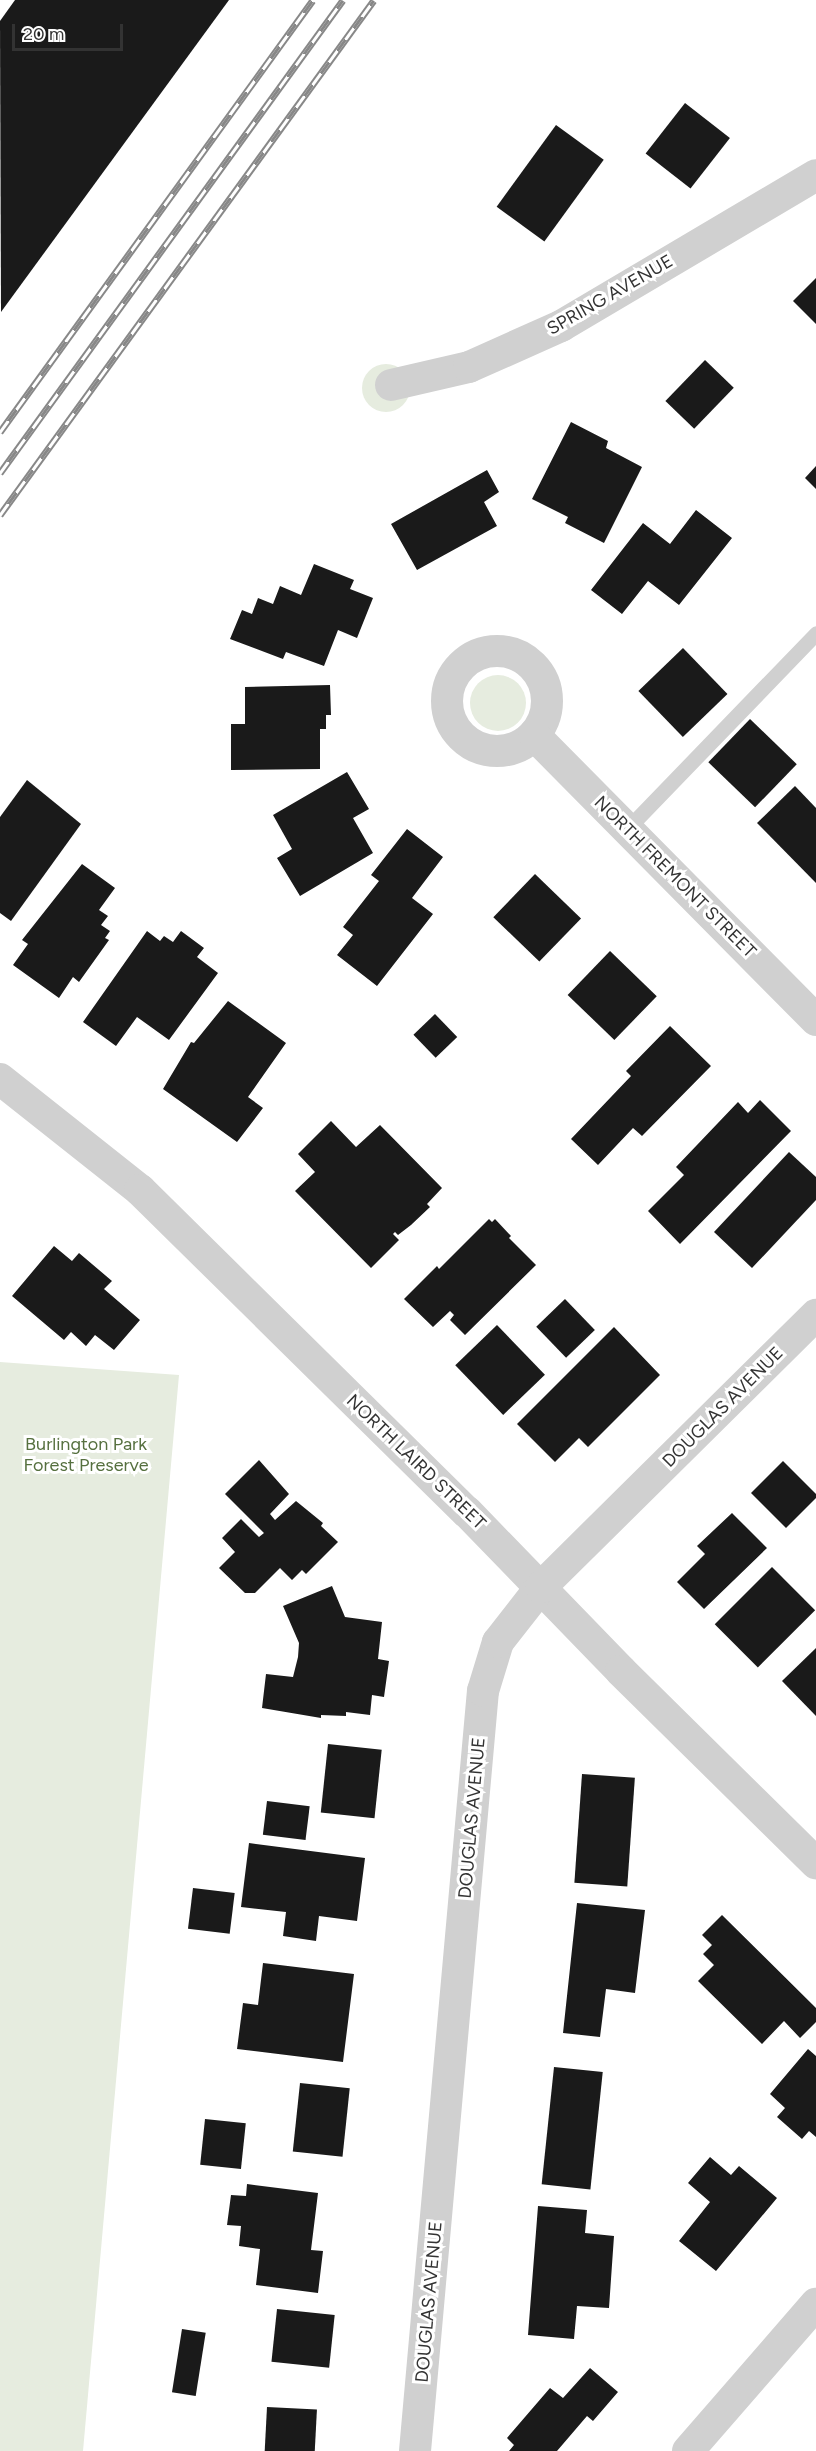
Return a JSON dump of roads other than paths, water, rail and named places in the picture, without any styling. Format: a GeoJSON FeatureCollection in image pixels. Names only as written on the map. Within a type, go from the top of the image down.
{"type":"FeatureCollection","features":[{"type":"Feature","properties":{"kind":"street","name":"SPRING AVENUE"},"geometry":{"type":"LineString","coordinates":[[391,384],[469,367],[561,326],[816,175]]}},
{"type":"Feature","properties":{"kind":"street","name":"NORTH FREMONT STREET"},"geometry":{"type":"LineString","coordinates":[[534,735],[816,1020]]}},
{"type":"Feature","properties":{"kind":"street","name":"NORTH LAIRD STREET"},"geometry":{"type":"LineString","coordinates":[[0,1079],[140,1190],[542,1587],[621,1671],[816,1863]]}},
{"type":"Feature","properties":{"kind":"street","name":"DOUGLAS AVENUE"},"geometry":{"type":"LineString","coordinates":[[415,2451],[483,1691],[498,1642],[542,1587],[816,1315]]}},
{"type":"Feature","properties":{"kind":"street"},"geometry":{"type":"LineString","coordinates":[[688,2451],[816,2304]]}},
{"type":"Feature","properties":{"kind":"lane"},"geometry":{"type":"LineString","coordinates":[[627,829],[816,633]]}},
{"type":"Feature","properties":{"kind":"railway"},"geometry":{"type":"LineString","coordinates":[[0,432],[313,0]]}},
{"type":"Feature","properties":{"kind":"railway"},"geometry":{"type":"LineString","coordinates":[[0,473],[343,0]]}},
{"type":"Feature","properties":{"kind":"railway"},"geometry":{"type":"LineString","coordinates":[[0,515],[374,0]]}},
{"type":"Feature","properties":{"kind":"park label","name":"Burlington Park Forest Preserve"},"geometry":{"type":"Point","coordinates":[86,1455]}}]}
